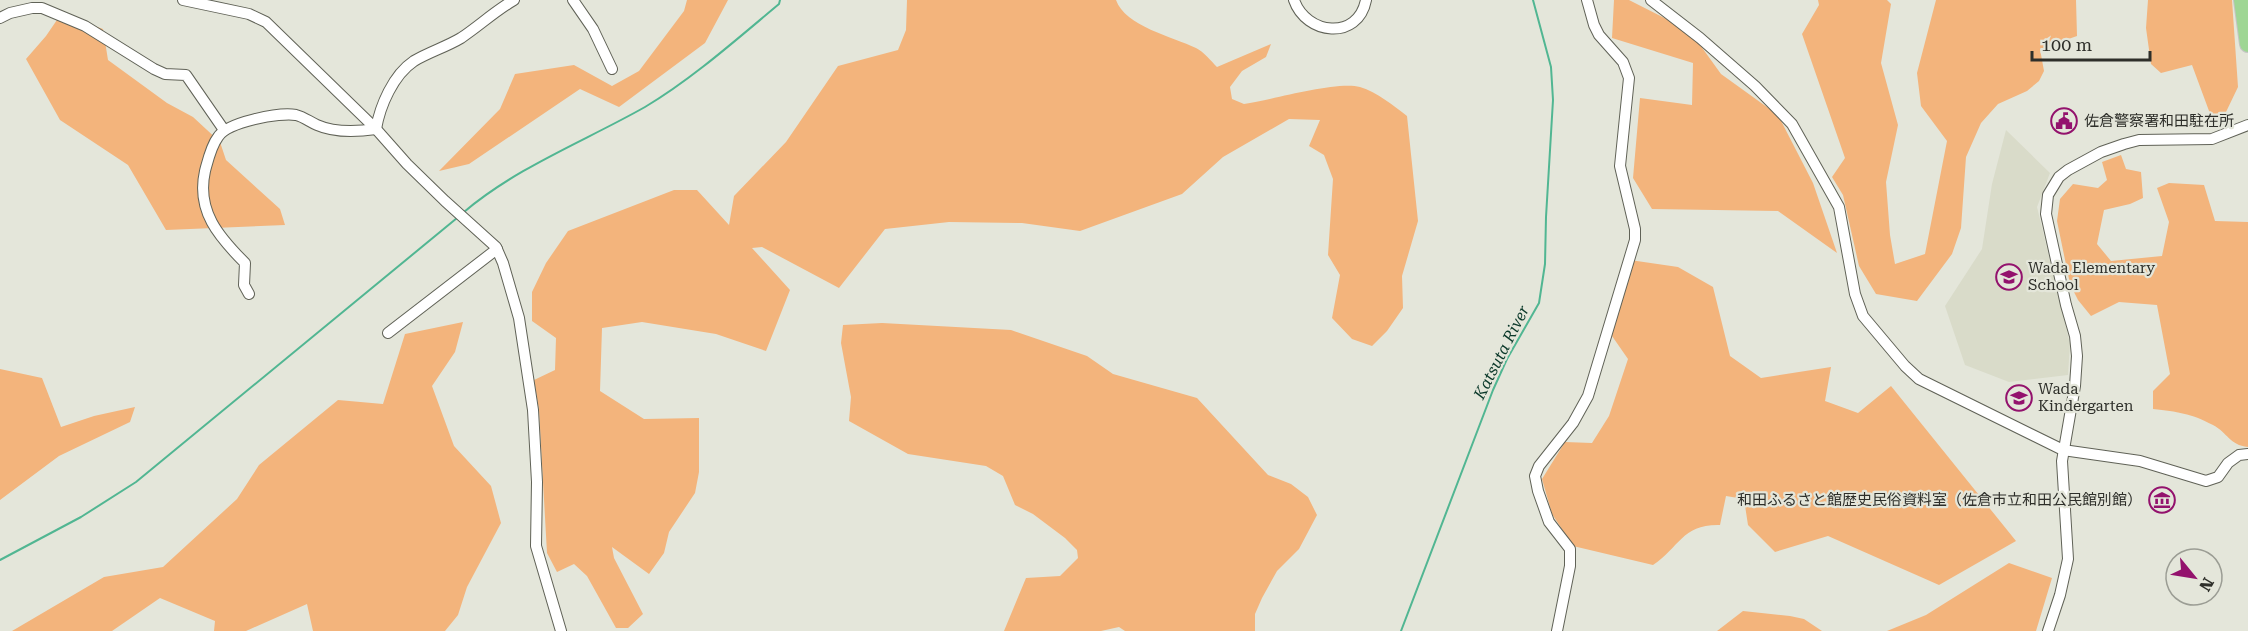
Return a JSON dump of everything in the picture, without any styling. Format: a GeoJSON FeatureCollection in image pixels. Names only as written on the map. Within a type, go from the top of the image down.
{"type":"FeatureCollection","features":[{"type":"Feature","properties":{"kind":"highway"},"geometry":{"type":"LineString","coordinates":[[2242,0],[2248,44]]}},
{"type":"Feature","properties":{"kind":"street"},"geometry":{"type":"LineString","coordinates":[[183,0],[249,14],[266,22],[376,129],[407,164],[486,236],[497,249],[519,318],[533,410],[537,482],[536,546],[561,631]]}},
{"type":"Feature","properties":{"kind":"street"},"geometry":{"type":"LineString","coordinates":[[376,129],[380,110],[411,63],[457,40],[514,0]]}},
{"type":"Feature","properties":{"kind":"street"},"geometry":{"type":"LineString","coordinates":[[573,0],[593,29],[612,69]]}},
{"type":"Feature","properties":{"kind":"street"},"geometry":{"type":"LineString","coordinates":[[1294,0],[1298,10],[1307,20],[1319,26],[1341,28],[1354,24],[1361,17],[1366,0]]}},
{"type":"Feature","properties":{"kind":"street"},"geometry":{"type":"LineString","coordinates":[[1557,631],[1570,566],[1570,549],[1549,522],[1535,476],[1539,466],[1573,423],[1588,396],[1635,240],[1635,229],[1620,166],[1629,78],[1623,62],[1599,35],[1587,0]]}},
{"type":"Feature","properties":{"kind":"street"},"geometry":{"type":"LineString","coordinates":[[1651,0],[1700,38],[1755,86],[1792,124],[1839,207],[1855,294],[1863,316],[1905,366],[1919,379],[2063,450],[2140,461],[2206,481],[2218,477],[2228,463],[2244,455]]}},
{"type":"Feature","properties":{"kind":"street"},"geometry":{"type":"LineString","coordinates":[[0,18],[10,13],[42,8],[85,26],[154,69],[165,74],[186,75],[224,130]]}},
{"type":"Feature","properties":{"kind":"street"},"geometry":{"type":"LineString","coordinates":[[249,294],[244,285],[245,263],[218,235],[206,212],[203,192],[204,175],[218,136],[224,130],[246,121],[294,115],[329,129],[362,131],[376,129]]}},
{"type":"Feature","properties":{"kind":"street"},"geometry":{"type":"LineString","coordinates":[[2048,631],[2066,573],[2068,559],[2063,450],[2075,386],[2077,345],[2046,214],[2048,195],[2053,184],[2067,170],[2101,152],[2139,140],[2212,139],[2248,125]]}},
{"type":"Feature","properties":{"kind":"street"},"geometry":{"type":"LineString","coordinates":[[388,333],[497,249]]}},
{"type":"Feature","properties":{"kind":"shaded area"},"geometry":{"type":"Polygon","coordinates":[[[687,0],[728,0],[705,43],[619,107],[580,89],[469,164],[439,171],[500,109],[515,74],[574,65],[612,86],[639,71],[684,11],[687,0]]]}},
{"type":"Feature","properties":{"kind":"shaded area"},"geometry":{"type":"Polygon","coordinates":[[[907,0],[1116,0],[1121,9],[1139,24],[1196,48],[1217,67],[1271,44],[1266,57],[1242,71],[1230,87],[1232,99],[1244,104],[1303,92],[1349,86],[1366,89],[1379,96],[1407,116],[1418,221],[1402,276],[1403,308],[1387,331],[1372,346],[1352,339],[1332,318],[1340,275],[1328,255],[1333,179],[1324,155],[1309,146],[1320,120],[1289,119],[1223,157],[1182,194],[1080,231],[1022,223],[949,222],[885,229],[839,288],[762,247],[752,248],[790,290],[766,351],[716,334],[642,322],[602,328],[600,391],[644,419],[699,418],[699,472],[695,493],[669,532],[664,553],[649,574],[612,547],[614,558],[643,614],[628,628],[616,628],[587,576],[574,564],[557,572],[547,553],[539,410],[534,380],[555,370],[556,338],[532,321],[532,292],[546,263],[568,231],[674,190],[697,190],[729,225],[734,196],[786,142],[838,66],[898,50],[906,30],[907,0]]]}},
{"type":"Feature","properties":{"kind":"shaded area"},"geometry":{"type":"Polygon","coordinates":[[[1614,0],[1629,0],[1690,31],[1721,74],[1778,115],[1813,183],[1837,253],[1778,211],[1652,209],[1633,178],[1640,98],[1692,105],[1693,63],[1612,38],[1614,0]]]}},
{"type":"Feature","properties":{"kind":"shaded area"},"geometry":{"type":"Polygon","coordinates":[[[1818,0],[1887,0],[1891,4],[1881,63],[1898,125],[1886,182],[1890,235],[1895,264],[1925,254],[1947,141],[1921,106],[1917,73],[1936,0],[2076,0],[2077,36],[2040,49],[2044,71],[2039,81],[2027,91],[1998,104],[1981,123],[1966,157],[1961,228],[1952,254],[1917,301],[1876,294],[1859,266],[1843,195],[1832,177],[1845,158],[1802,34],[1819,5],[1818,0]]]}},
{"type":"Feature","properties":{"kind":"shaded area"},"geometry":{"type":"Polygon","coordinates":[[[2148,0],[2232,0],[2238,87],[2226,112],[2212,119],[2192,65],[2161,73],[2151,64],[2146,28],[2148,0]]]}},
{"type":"Feature","properties":{"kind":"shaded area"},"geometry":{"type":"Polygon","coordinates":[[[61,14],[103,29],[108,60],[167,103],[193,117],[220,142],[226,160],[280,209],[285,225],[166,230],[128,165],[60,120],[26,59],[61,14]]]}},
{"type":"Feature","properties":{"kind":"shaded area","name":"Wada Elementary School"},"geometry":{"type":"Polygon","coordinates":[[[2006,130],[2050,173],[2037,207],[2070,344],[2068,375],[2009,382],[1965,365],[1945,306],[1982,249],[1992,184],[2006,130]]]}},
{"type":"Feature","properties":{"kind":"shaded area"},"geometry":{"type":"Polygon","coordinates":[[[2121,155],[2126,169],[2141,172],[2143,198],[2130,204],[2104,210],[2097,244],[2111,261],[2162,256],[2169,222],[2157,188],[2169,183],[2204,185],[2215,221],[2248,222],[2248,447],[2237,444],[2218,428],[2190,415],[2153,409],[2153,391],[2170,374],[2157,305],[2119,302],[2091,316],[2078,300],[2070,284],[2057,221],[2060,199],[2073,184],[2098,188],[2107,180],[2102,162],[2121,155]]]}},
{"type":"Feature","properties":{"kind":"shaded area"},"geometry":{"type":"Polygon","coordinates":[[[1630,260],[1678,267],[1713,287],[1730,356],[1761,378],[1831,367],[1825,401],[1858,413],[1891,386],[2016,541],[1939,585],[1828,536],[1775,552],[1748,525],[1744,499],[1726,496],[1720,525],[1697,528],[1689,532],[1653,565],[1573,546],[1552,514],[1542,479],[1565,442],[1592,443],[1609,416],[1628,359],[1612,336],[1630,260]]]}},
{"type":"Feature","properties":{"kind":"shaded area"},"geometry":{"type":"Polygon","coordinates":[[[463,322],[455,352],[432,386],[454,446],[491,486],[501,523],[467,587],[458,615],[445,631],[313,631],[307,604],[246,631],[214,631],[215,621],[160,598],[112,631],[12,631],[104,577],[163,567],[237,499],[259,465],[338,400],[383,404],[405,334],[463,322]]]}},
{"type":"Feature","properties":{"kind":"shaded area"},"geometry":{"type":"Polygon","coordinates":[[[882,323],[1011,330],[1087,356],[1113,374],[1197,398],[1268,475],[1291,484],[1308,497],[1317,515],[1299,549],[1277,571],[1262,598],[1255,614],[1255,631],[1125,631],[1119,627],[1101,631],[1004,631],[1026,578],[1060,576],[1078,558],[1077,550],[1033,514],[1015,505],[1003,476],[986,466],[908,454],[849,421],[851,397],[841,343],[843,325],[882,323]]]}},
{"type":"Feature","properties":{"kind":"shaded area"},"geometry":{"type":"Polygon","coordinates":[[[0,369],[42,378],[61,427],[94,416],[135,407],[130,422],[59,456],[0,500],[0,369]]]}},
{"type":"Feature","properties":{"kind":"shaded area"},"geometry":{"type":"Polygon","coordinates":[[[2009,563],[2052,578],[2036,631],[1887,631],[1926,615],[2009,563]]]}},
{"type":"Feature","properties":{"kind":"shaded area"},"geometry":{"type":"Polygon","coordinates":[[[1743,611],[1804,619],[1822,631],[1717,631],[1743,611]]]}},
{"type":"Feature","properties":{"kind":"waterway"},"geometry":{"type":"LineString","coordinates":[[464,212],[506,181],[663,96],[731,45],[779,4],[780,0]]}},
{"type":"Feature","properties":{"kind":"waterway","name":"Katsuta River"},"geometry":{"type":"LineString","coordinates":[[1401,631],[1493,390],[1507,359],[1539,303],[1545,264],[1553,100],[1551,67],[1533,0]]}},
{"type":"Feature","properties":{"kind":"waterway"},"geometry":{"type":"LineString","coordinates":[[0,560],[81,517],[136,482],[457,218]]}},
{"type":"Feature","properties":{"kind":"place","name":"佐倉警察署和田駐在所"},"geometry":{"type":"Point","coordinates":[2064,121]}},
{"type":"Feature","properties":{"kind":"place","name":"Wada Elementary School"},"geometry":{"type":"Point","coordinates":[2009,277]}},
{"type":"Feature","properties":{"kind":"place","name":"Wada Kindergarten"},"geometry":{"type":"Point","coordinates":[2019,398]}},
{"type":"Feature","properties":{"kind":"place","name":"和田ふるさと館歴史民俗資料室（佐倉市立和田公民館別館）"},"geometry":{"type":"Point","coordinates":[2162,500]}}]}
